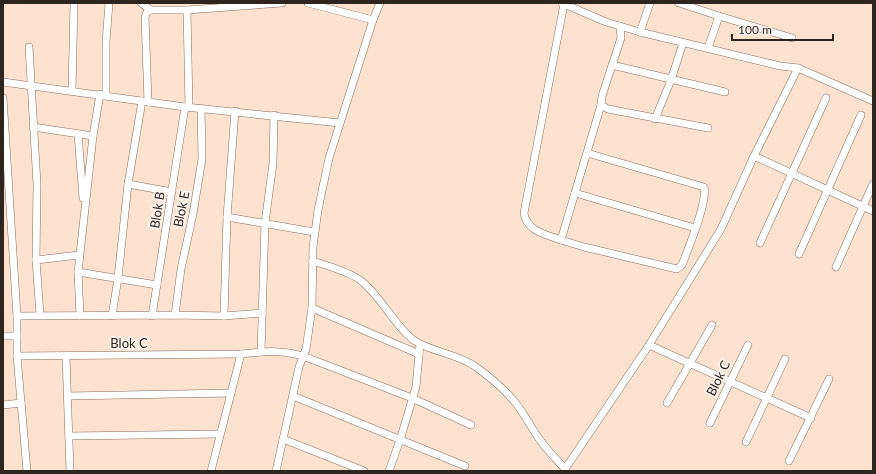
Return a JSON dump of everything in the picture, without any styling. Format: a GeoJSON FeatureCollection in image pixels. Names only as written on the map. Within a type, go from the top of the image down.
{"type":"FeatureCollection","features":[{"type":"Feature","properties":{"kind":"street"},"geometry":{"type":"LineString","coordinates":[[72,91],[74,3]]}},
{"type":"Feature","properties":{"kind":"street"},"geometry":{"type":"LineString","coordinates":[[80,316],[78,272],[79,255],[93,136],[103,95],[109,3]]}},
{"type":"Feature","properties":{"kind":"street"},"geometry":{"type":"LineString","coordinates":[[141,3],[152,10]]}},
{"type":"Feature","properties":{"kind":"street"},"geometry":{"type":"LineString","coordinates":[[112,316],[118,278],[128,184],[145,101],[145,17],[147,12],[152,10],[187,10],[221,5],[282,3]]}},
{"type":"Feature","properties":{"kind":"street"},"geometry":{"type":"LineString","coordinates":[[308,3],[373,20]]}},
{"type":"Feature","properties":{"kind":"street"},"geometry":{"type":"LineString","coordinates":[[276,471],[293,396],[306,349],[312,308],[314,232],[329,158],[373,20],[380,3]]}},
{"type":"Feature","properties":{"kind":"street"},"geometry":{"type":"LineString","coordinates":[[587,153],[704,187],[706,192],[705,198],[696,228],[682,265],[677,268],[584,247],[538,231],[525,219],[524,213],[563,3],[606,22],[640,32],[780,66],[798,68],[873,101]]}},
{"type":"Feature","properties":{"kind":"street"},"geometry":{"type":"LineString","coordinates":[[640,32],[650,3]]}},
{"type":"Feature","properties":{"kind":"street"},"geometry":{"type":"LineString","coordinates":[[679,3],[792,38]]}},
{"type":"Feature","properties":{"kind":"street","name":"Blok B"},"geometry":{"type":"LineString","coordinates":[[152,316],[187,107],[187,10]]}},
{"type":"Feature","properties":{"kind":"street"},"geometry":{"type":"LineString","coordinates":[[708,48],[719,16]]}},
{"type":"Feature","properties":{"kind":"street"},"geometry":{"type":"LineString","coordinates":[[561,240],[620,38],[620,26]]}},
{"type":"Feature","properties":{"kind":"street"},"geometry":{"type":"LineString","coordinates":[[655,119],[671,80],[683,43]]}},
{"type":"Feature","properties":{"kind":"street"},"geometry":{"type":"LineString","coordinates":[[29,47],[37,184],[36,260],[40,315]]}},
{"type":"Feature","properties":{"kind":"street"},"geometry":{"type":"LineString","coordinates":[[612,65],[725,92]]}},
{"type":"Feature","properties":{"kind":"street"},"geometry":{"type":"LineString","coordinates":[[313,261],[354,276],[362,281],[381,302],[398,325],[414,340],[420,344],[460,358],[475,366],[500,386],[514,402],[543,444],[565,469],[649,345],[721,229],[754,156],[798,68]]}},
{"type":"Feature","properties":{"kind":"street"},"geometry":{"type":"LineString","coordinates":[[3,82],[187,107],[340,123]]}},
{"type":"Feature","properties":{"kind":"street"},"geometry":{"type":"LineString","coordinates":[[3,98],[17,316],[17,356],[27,471]]}},
{"type":"Feature","properties":{"kind":"street"},"geometry":{"type":"LineString","coordinates":[[760,243],[826,98]]}},
{"type":"Feature","properties":{"kind":"street"},"geometry":{"type":"LineString","coordinates":[[601,105],[608,109],[708,128]]}},
{"type":"Feature","properties":{"kind":"street","name":"Blok E"},"geometry":{"type":"LineString","coordinates":[[175,315],[181,269],[193,214],[202,159],[201,108]]}},
{"type":"Feature","properties":{"kind":"street"},"geometry":{"type":"LineString","coordinates":[[224,316],[227,217],[235,111]]}},
{"type":"Feature","properties":{"kind":"street"},"geometry":{"type":"LineString","coordinates":[[261,352],[265,223],[273,164],[274,115]]}},
{"type":"Feature","properties":{"kind":"street"},"geometry":{"type":"LineString","coordinates":[[799,254],[861,115]]}},
{"type":"Feature","properties":{"kind":"street"},"geometry":{"type":"LineString","coordinates":[[33,126],[93,136]]}},
{"type":"Feature","properties":{"kind":"street"},"geometry":{"type":"LineString","coordinates":[[78,134],[84,215]]}},
{"type":"Feature","properties":{"kind":"street"},"geometry":{"type":"LineString","coordinates":[[754,156],[873,211]]}},
{"type":"Feature","properties":{"kind":"street"},"geometry":{"type":"LineString","coordinates":[[128,184],[172,192]]}},
{"type":"Feature","properties":{"kind":"street"},"geometry":{"type":"LineString","coordinates":[[836,267],[873,184]]}},
{"type":"Feature","properties":{"kind":"street"},"geometry":{"type":"LineString","coordinates":[[574,193],[696,228]]}},
{"type":"Feature","properties":{"kind":"street"},"geometry":{"type":"LineString","coordinates":[[227,217],[314,232]]}},
{"type":"Feature","properties":{"kind":"street"},"geometry":{"type":"LineString","coordinates":[[36,260],[79,255]]}},
{"type":"Feature","properties":{"kind":"street"},"geometry":{"type":"LineString","coordinates":[[78,272],[157,286]]}},
{"type":"Feature","properties":{"kind":"street"},"geometry":{"type":"LineString","coordinates":[[312,308],[419,354]]}},
{"type":"Feature","properties":{"kind":"street"},"geometry":{"type":"LineString","coordinates":[[17,316],[224,316],[262,313]]}},
{"type":"Feature","properties":{"kind":"street"},"geometry":{"type":"LineString","coordinates":[[667,403],[712,325]]}},
{"type":"Feature","properties":{"kind":"street"},"geometry":{"type":"LineString","coordinates":[[3,336],[17,336]]}},
{"type":"Feature","properties":{"kind":"street"},"geometry":{"type":"LineString","coordinates":[[389,471],[416,387],[420,344]]}},
{"type":"Feature","properties":{"kind":"street"},"geometry":{"type":"LineString","coordinates":[[649,345],[811,418]]}},
{"type":"Feature","properties":{"kind":"street","name":"Blok C"},"geometry":{"type":"LineString","coordinates":[[710,423],[748,345]]}},
{"type":"Feature","properties":{"kind":"street","name":"Blok C"},"geometry":{"type":"LineString","coordinates":[[17,356],[241,354],[274,351],[289,352],[412,398],[471,425]]}},
{"type":"Feature","properties":{"kind":"street"},"geometry":{"type":"LineString","coordinates":[[211,471],[241,354]]}},
{"type":"Feature","properties":{"kind":"street"},"geometry":{"type":"LineString","coordinates":[[66,356],[70,471]]}},
{"type":"Feature","properties":{"kind":"street"},"geometry":{"type":"LineString","coordinates":[[746,442],[785,358]]}},
{"type":"Feature","properties":{"kind":"street"},"geometry":{"type":"LineString","coordinates":[[789,460],[829,379]]}},
{"type":"Feature","properties":{"kind":"street"},"geometry":{"type":"LineString","coordinates":[[68,396],[231,393]]}},
{"type":"Feature","properties":{"kind":"street"},"geometry":{"type":"LineString","coordinates":[[293,396],[465,466]]}},
{"type":"Feature","properties":{"kind":"street"},"geometry":{"type":"LineString","coordinates":[[3,405],[21,403]]}},
{"type":"Feature","properties":{"kind":"street"},"geometry":{"type":"LineString","coordinates":[[69,436],[220,434]]}},
{"type":"Feature","properties":{"kind":"street"},"geometry":{"type":"LineString","coordinates":[[283,439],[364,471]]}}]}
